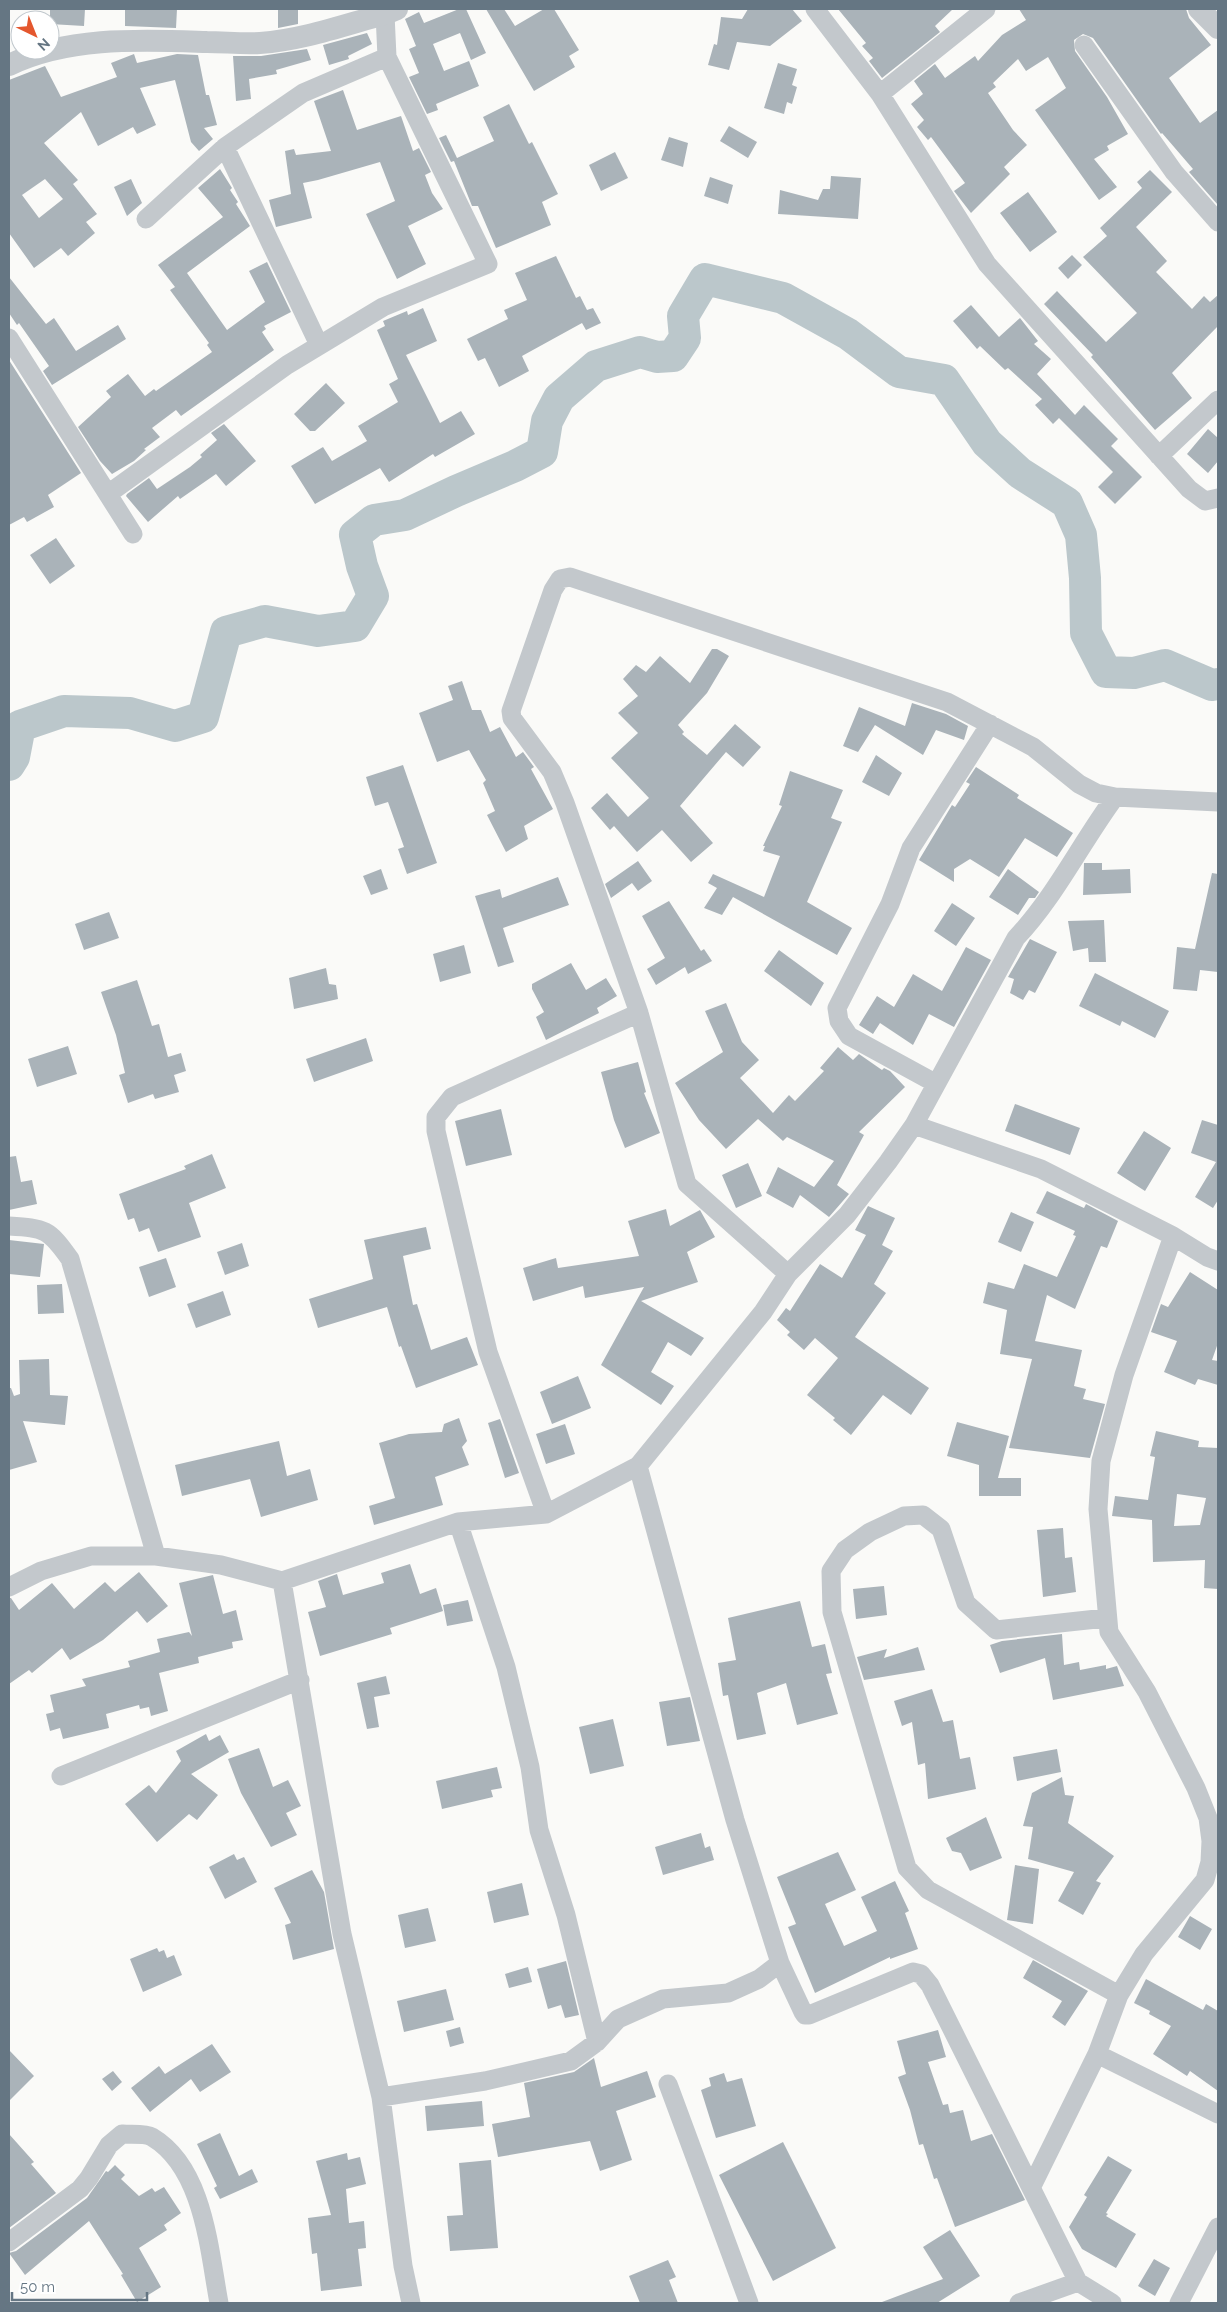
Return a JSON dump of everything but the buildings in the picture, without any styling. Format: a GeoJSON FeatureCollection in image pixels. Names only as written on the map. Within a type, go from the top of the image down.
{"type":"FeatureCollection","features":[{"type":"Feature","properties":{"kind":"street"},"geometry":{"type":"LineString","coordinates":[[814,9],[880,94],[988,264],[1198,498],[1205,501],[1218,498]]}},
{"type":"Feature","properties":{"kind":"street"},"geometry":{"type":"LineString","coordinates":[[880,94],[986,9]]}},
{"type":"Feature","properties":{"kind":"street"},"geometry":{"type":"LineString","coordinates":[[1199,9],[1218,28]]}},
{"type":"Feature","properties":{"kind":"street"},"geometry":{"type":"LineString","coordinates":[[9,65],[24,57],[63,47],[101,42],[257,43],[289,40],[391,11],[386,57],[488,264],[383,307],[319,345],[286,365],[108,494]]}},
{"type":"Feature","properties":{"kind":"street"},"geometry":{"type":"LineString","coordinates":[[1084,45],[1174,172],[1218,222]]}},
{"type":"Feature","properties":{"kind":"street"},"geometry":{"type":"LineString","coordinates":[[146,219],[226,147],[304,93],[386,57]]}},
{"type":"Feature","properties":{"kind":"street"},"geometry":{"type":"LineString","coordinates":[[226,147],[319,345]]}},
{"type":"Feature","properties":{"kind":"street"},"geometry":{"type":"LineString","coordinates":[[9,338],[133,534]]}},
{"type":"Feature","properties":{"kind":"street"},"geometry":{"type":"LineString","coordinates":[[1160,456],[1218,400]]}},
{"type":"Feature","properties":{"kind":"street"},"geometry":{"type":"LineString","coordinates":[[788,1274],[687,1184],[639,1013],[565,803],[552,772],[512,718],[511,711],[530,655],[553,590],[560,579],[570,577],[947,702],[1033,748],[1079,784],[1096,794],[1115,797],[1218,802]]}},
{"type":"Feature","properties":{"kind":"street"},"geometry":{"type":"LineString","coordinates":[[935,1083],[849,1036],[839,1021],[837,1008],[890,904],[911,848],[990,724]]}},
{"type":"Feature","properties":{"kind":"street"},"geometry":{"type":"LineString","coordinates":[[9,1587],[41,1571],[91,1556],[156,1556],[221,1565],[282,1581],[458,1522],[546,1514],[638,1466],[763,1312],[788,1274],[847,1215],[914,1124],[1016,938],[1032,921],[1092,827],[1115,797]]}},
{"type":"Feature","properties":{"kind":"street"},"geometry":{"type":"LineString","coordinates":[[546,1514],[488,1352],[436,1131],[436,1117],[452,1097],[639,1013]]}},
{"type":"Feature","properties":{"kind":"street"},"geometry":{"type":"LineString","coordinates":[[914,1124],[1041,1169],[1173,1236],[1207,1257],[1218,1261]]}},
{"type":"Feature","properties":{"kind":"street"},"geometry":{"type":"LineString","coordinates":[[9,1226],[38,1227],[56,1240],[70,1259],[156,1556]]}},
{"type":"Feature","properties":{"kind":"street"},"geometry":{"type":"LineString","coordinates":[[1031,2188],[1097,2054],[1119,1995],[1144,1954],[1205,1880],[1210,1862],[1211,1841],[1208,1818],[1196,1788],[1148,1692],[1109,1632],[1106,1618],[1098,1509],[1101,1461],[1124,1375],[1173,1236]]}},
{"type":"Feature","properties":{"kind":"street"},"geometry":{"type":"LineString","coordinates":[[638,1466],[735,1820],[780,1963],[805,2015],[913,1972],[921,1974],[930,1985],[1078,2282],[1112,2303]]}},
{"type":"Feature","properties":{"kind":"street"},"geometry":{"type":"LineString","coordinates":[[1106,1618],[996,1630],[966,1603],[941,1529],[923,1515],[904,1516],[870,1532],[845,1550],[831,1572],[832,1612],[907,1868],[928,1890],[1119,1995]]}},
{"type":"Feature","properties":{"kind":"street"},"geometry":{"type":"LineString","coordinates":[[458,1522],[506,1667],[530,1767],[539,1830],[566,1914],[597,2042]]}},
{"type":"Feature","properties":{"kind":"street"},"geometry":{"type":"LineString","coordinates":[[282,1581],[342,1934],[382,2097],[403,2266],[411,2303]]}},
{"type":"Feature","properties":{"kind":"street"},"geometry":{"type":"LineString","coordinates":[[61,1776],[300,1680]]}},
{"type":"Feature","properties":{"kind":"street"},"geometry":{"type":"LineString","coordinates":[[382,2097],[485,2080],[570,2061],[597,2042],[618,2019],[664,1999],[728,1993],[759,1979],[780,1963]]}},
{"type":"Feature","properties":{"kind":"street"},"geometry":{"type":"LineString","coordinates":[[1097,2054],[1218,2114]]}},
{"type":"Feature","properties":{"kind":"street"},"geometry":{"type":"LineString","coordinates":[[668,2084],[749,2303]]}},
{"type":"Feature","properties":{"kind":"street"},"geometry":{"type":"LineString","coordinates":[[9,2242],[80,2189],[90,2178],[109,2145],[122,2134],[150,2136],[178,2158],[190,2180],[204,2224],[219,2303]]}},
{"type":"Feature","properties":{"kind":"street"},"geometry":{"type":"LineString","coordinates":[[1179,2303],[1218,2227]]}},
{"type":"Feature","properties":{"kind":"street"},"geometry":{"type":"LineString","coordinates":[[1019,2303],[1078,2282]]}},
{"type":"Feature","properties":{"kind":"waterway"},"geometry":{"type":"LineString","coordinates":[[9,765],[14,757],[20,726],[64,711],[130,713],[175,726],[203,717],[226,632],[265,621],[318,631],[355,626],[373,596],[362,566],[355,535],[374,520],[405,515],[542,452],[547,421],[559,398],[596,366],[640,352],[657,357],[673,356],[685,338],[683,316],[705,279],[783,298],[848,334],[899,372],[944,380],[987,443],[1020,473],[1067,503],[1081,535],[1085,578],[1086,633],[1106,672],[1134,673],[1165,665],[1212,685],[1218,684]]}}]}
